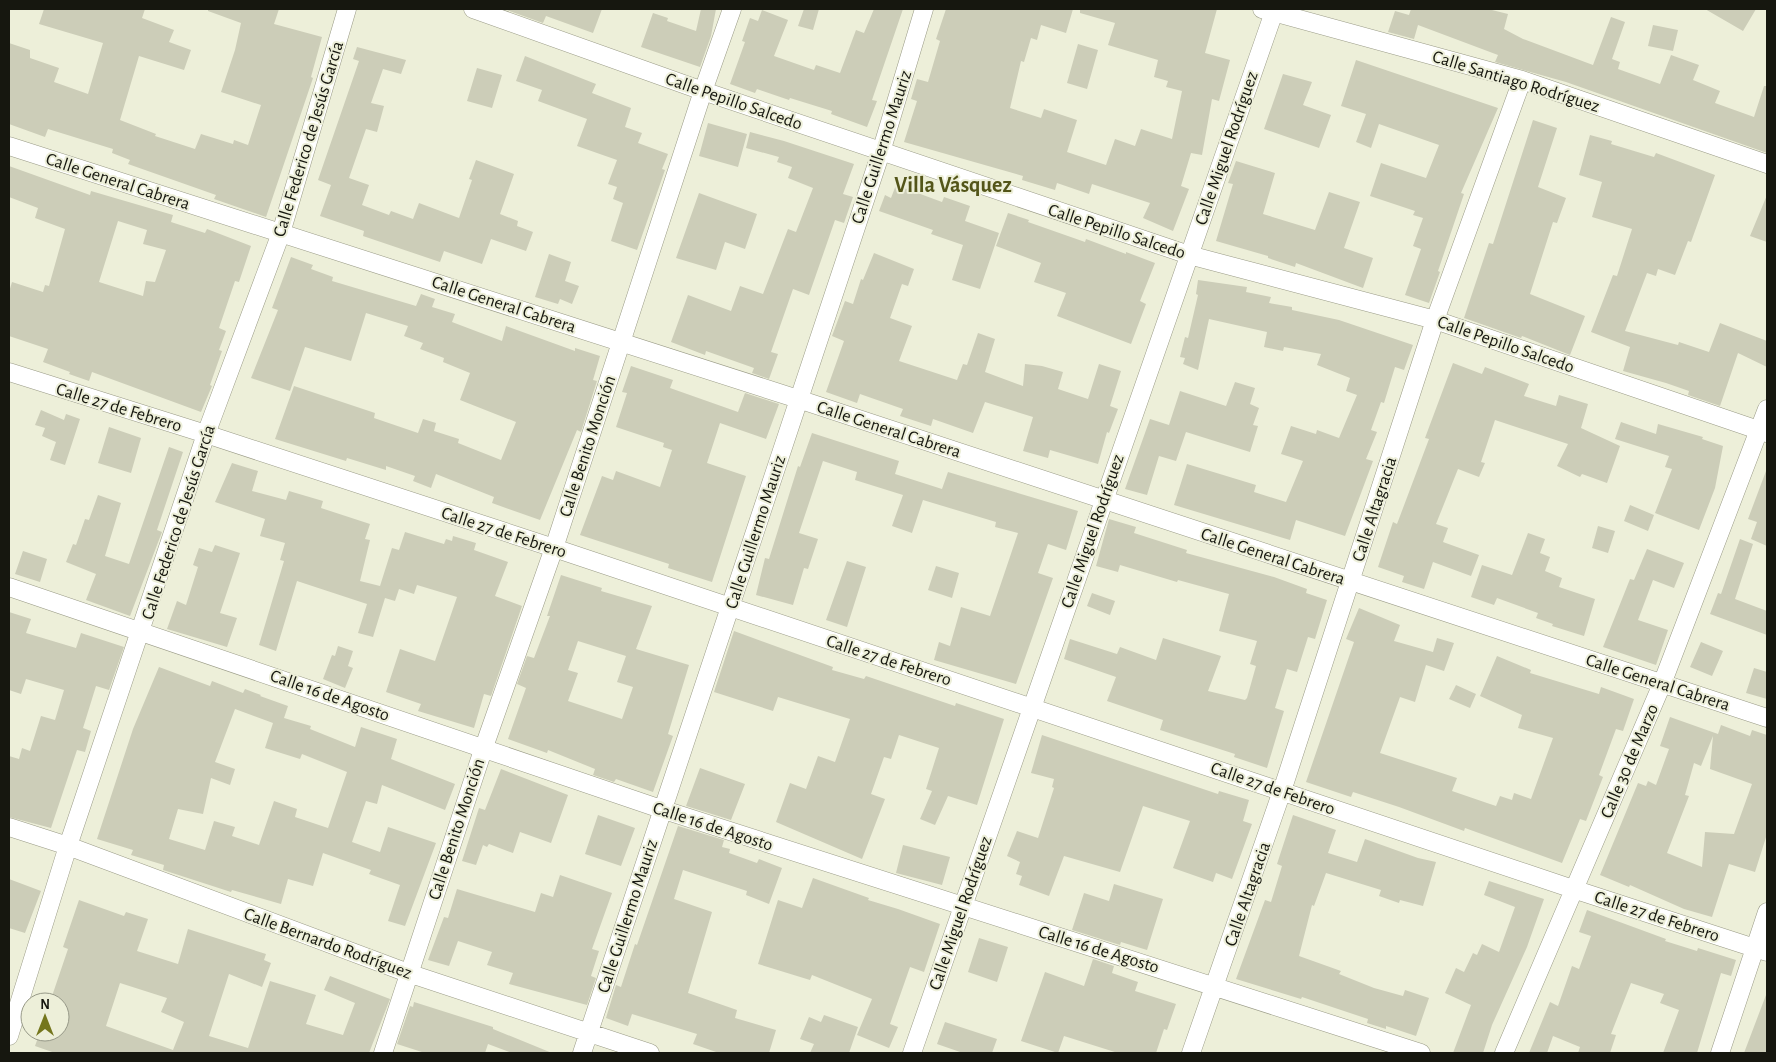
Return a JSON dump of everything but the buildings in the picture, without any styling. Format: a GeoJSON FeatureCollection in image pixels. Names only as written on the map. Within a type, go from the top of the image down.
{"type":"FeatureCollection","features":[{"type":"Feature","properties":{"kind":"street","name":"Calle Federico de Jesús García"},"geometry":{"type":"LineString","coordinates":[[9,1036],[68,846],[206,434],[281,233],[347,9]]}},
{"type":"Feature","properties":{"kind":"street","name":"Calle Pepillo Salcedo"},"geometry":{"type":"LineString","coordinates":[[473,9],[702,91],[1189,255],[1435,320],[1763,431]]}},
{"type":"Feature","properties":{"kind":"street","name":"Calle Benito Monción"},"geometry":{"type":"LineString","coordinates":[[383,1053],[484,748],[554,548],[702,91],[732,9]]}},
{"type":"Feature","properties":{"kind":"street","name":"Calle Guillermo Mauriz"},"geometry":{"type":"LineString","coordinates":[[582,1053],[661,809],[730,608],[881,152],[924,9]]}},
{"type":"Feature","properties":{"kind":"street","name":"Calle Santiago Rodríguez"},"geometry":{"type":"LineString","coordinates":[[1271,10],[1522,80],[1767,164]]}},
{"type":"Feature","properties":{"kind":"street","name":"Calle Miguel Rodríguez"},"geometry":{"type":"LineString","coordinates":[[912,1053],[1189,255],[1271,10]]}},
{"type":"Feature","properties":{"kind":"street","name":"Calle Altagracia"},"geometry":{"type":"LineString","coordinates":[[1192,1053],[1282,791],[1435,320],[1522,80]]}},
{"type":"Feature","properties":{"kind":"street","name":"Calle General Cabrera"},"geometry":{"type":"LineString","coordinates":[[9,146],[798,399],[1767,718]]}},
{"type":"Feature","properties":{"kind":"street","name":"Calle 27 de Febrero"},"geometry":{"type":"LineString","coordinates":[[9,372],[206,434],[554,548],[730,608],[1031,706],[1573,889],[1761,949]]}},
{"type":"Feature","properties":{"kind":"street","name":"Calle 30 de Marzo"},"geometry":{"type":"LineString","coordinates":[[1504,1053],[1662,684],[1763,431],[1767,410]]}},
{"type":"Feature","properties":{"kind":"street","name":"Calle 16 de Agosto"},"geometry":{"type":"LineString","coordinates":[[9,587],[661,809],[1421,1053]]}},
{"type":"Feature","properties":{"kind":"street","name":"Calle Bernardo Rodríguez"},"geometry":{"type":"LineString","coordinates":[[9,827],[68,846],[408,973],[650,1053]]}},
{"type":"Feature","properties":{"kind":"street"},"geometry":{"type":"LineString","coordinates":[[1720,1053],[1761,949],[1767,912]]}},
{"type":"Feature","properties":{"kind":"district","name":"Villa Vásquez"},"geometry":{"type":"Point","coordinates":[953,184]}}]}
